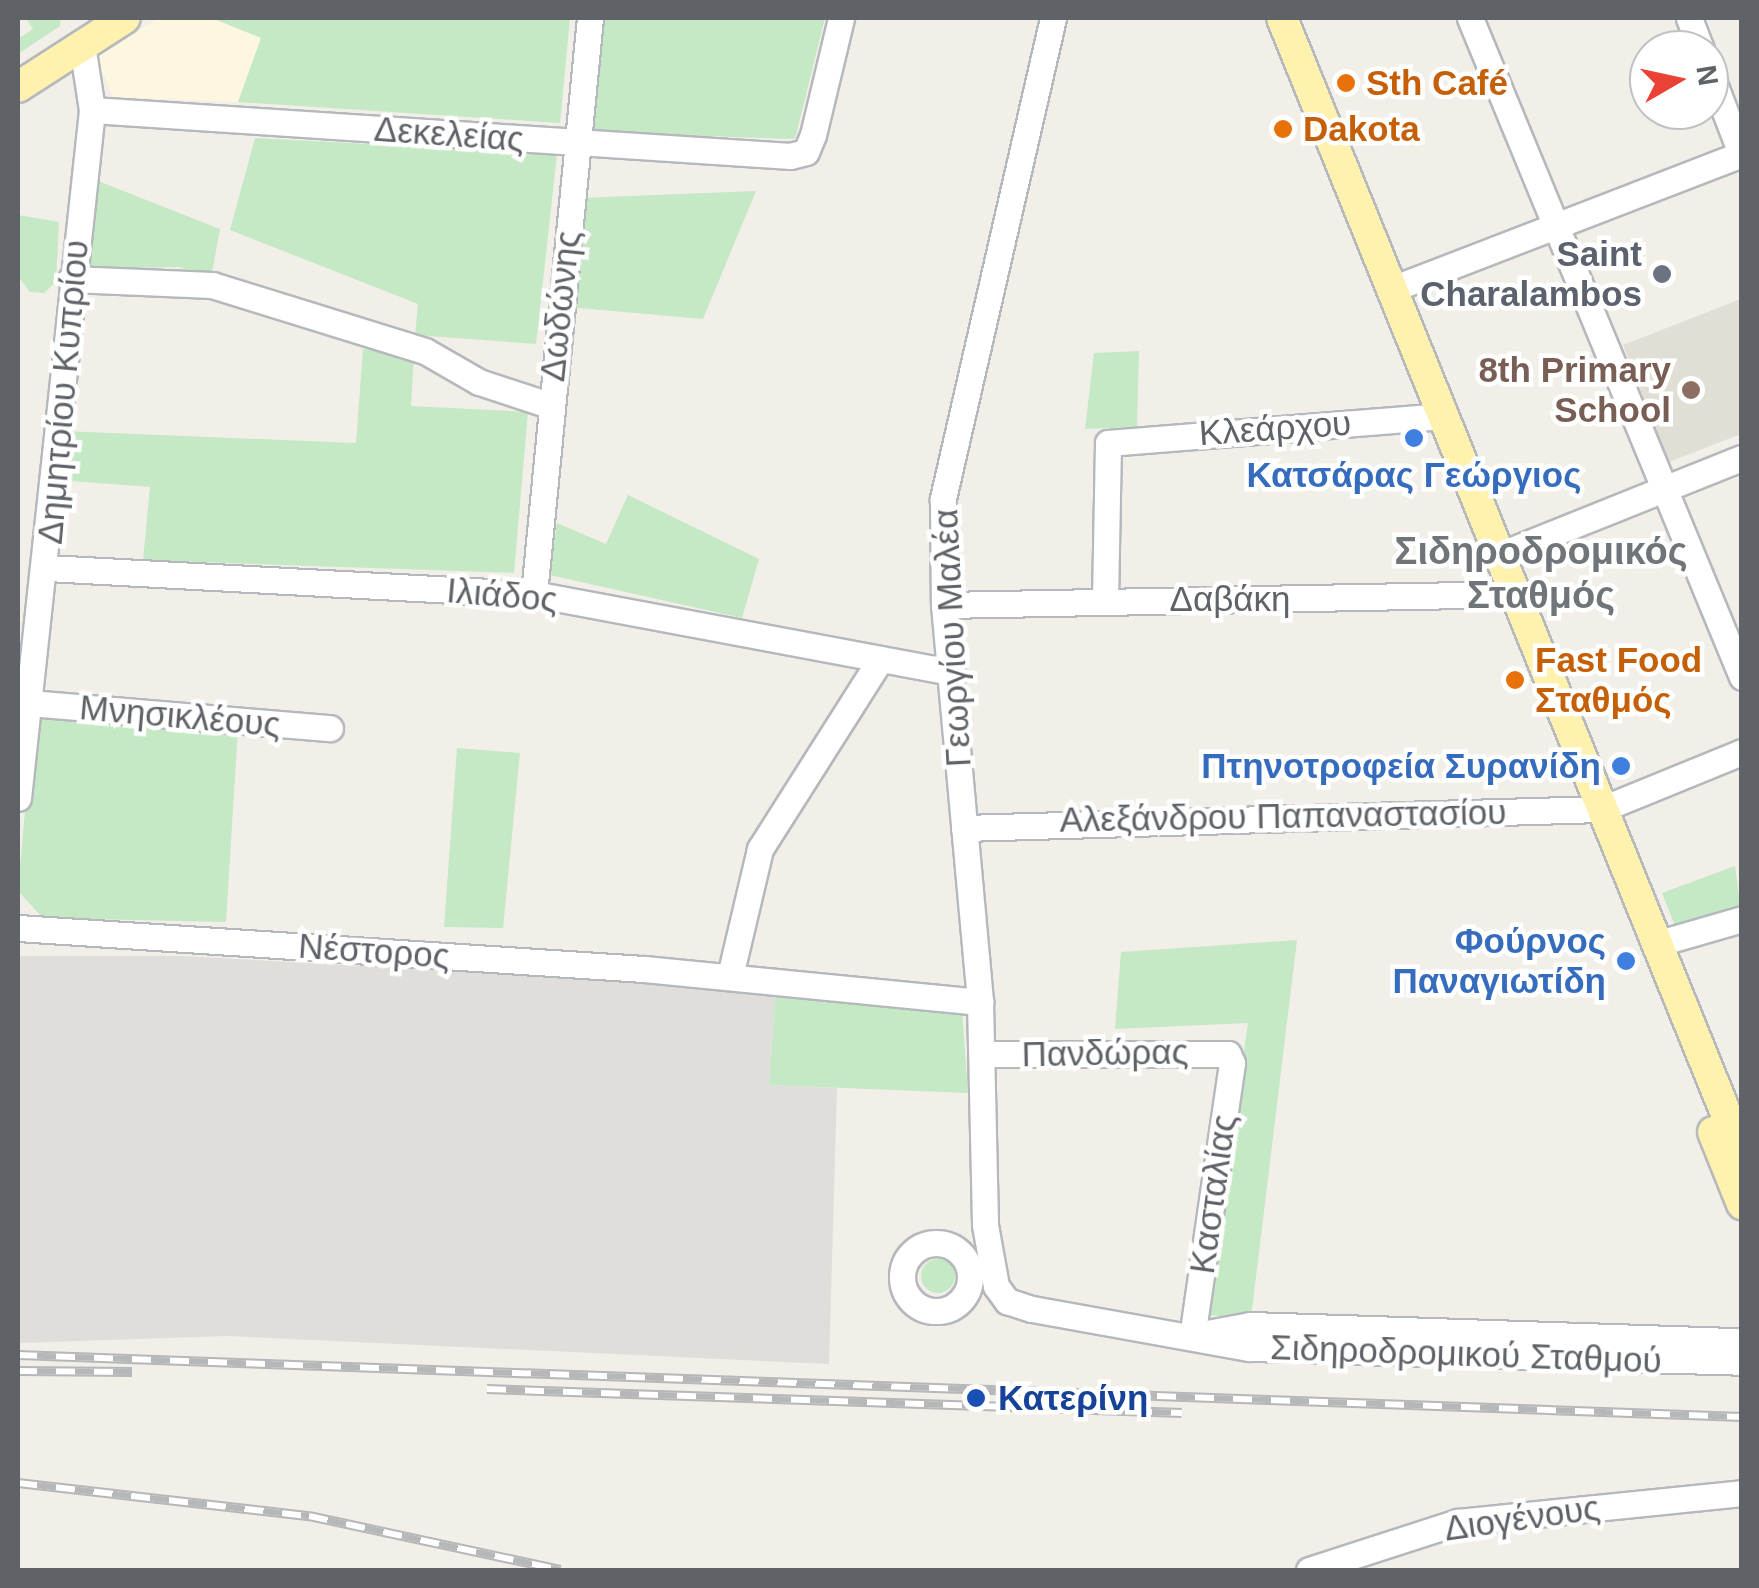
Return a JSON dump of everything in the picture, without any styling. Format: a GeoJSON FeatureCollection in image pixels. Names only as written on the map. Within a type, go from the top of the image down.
{"type":"FeatureCollection","features":[{"type":"Feature","properties":{"kind":"main road"},"geometry":{"type":"LineString","coordinates":[[18,87],[81,31],[125,18]]}},
{"type":"Feature","properties":{"kind":"main road"},"geometry":{"type":"LineString","coordinates":[[1290,22],[1392,289],[1742,1153]]}},
{"type":"Feature","properties":{"kind":"main road"},"geometry":{"type":"LineString","coordinates":[[1687,1012],[1742,1112]]}},
{"type":"Feature","properties":{"kind":"main road"},"geometry":{"type":"LineString","coordinates":[[1687,1012],[1698,1094],[1742,1204]]}},
{"type":"Feature","properties":{"kind":"street","name":"Δωδώνης"},"geometry":{"type":"LineString","coordinates":[[534,594],[549,405],[590,18]]}},
{"type":"Feature","properties":{"kind":"street","name":"Δεκελείας"},"geometry":{"type":"LineString","coordinates":[[92,110],[577,142],[806,152],[842,18]]}},
{"type":"Feature","properties":{"kind":"street","name":"Γεωργίου Μαλέα"},"geometry":{"type":"LineString","coordinates":[[991,1269],[986,1225],[980,1002],[944,604],[948,466],[1053,18]]}},
{"type":"Feature","properties":{"kind":"street"},"geometry":{"type":"LineString","coordinates":[[1470,18],[1742,678]]}},
{"type":"Feature","properties":{"kind":"street","name":"Δημητρίου Κυπρίου"},"geometry":{"type":"LineString","coordinates":[[18,798],[30,703],[28,622],[47,568],[71,279],[92,110],[81,31]]}},
{"type":"Feature","properties":{"kind":"street"},"geometry":{"type":"LineString","coordinates":[[1392,289],[1741,155],[1729,123]]}},
{"type":"Feature","properties":{"kind":"street"},"geometry":{"type":"LineString","coordinates":[[71,279],[212,285],[425,351],[479,382],[549,405]]}},
{"type":"Feature","properties":{"kind":"street","name":"Κλεάρχου"},"geometry":{"type":"LineString","coordinates":[[1105,600],[1108,443],[1443,416]]}},
{"type":"Feature","properties":{"kind":"street"},"geometry":{"type":"LineString","coordinates":[[1499,554],[1742,458]]}},
{"type":"Feature","properties":{"kind":"street","name":"Ιλιάδος"},"geometry":{"type":"LineString","coordinates":[[47,568],[534,594],[952,672]]}},
{"type":"Feature","properties":{"kind":"street","name":"Δαβάκη"},"geometry":{"type":"LineString","coordinates":[[944,604],[1515,594]]}},
{"type":"Feature","properties":{"kind":"street"},"geometry":{"type":"LineString","coordinates":[[730,976],[760,848],[880,660]]}},
{"type":"Feature","properties":{"kind":"street","name":"Μνησικλέους"},"geometry":{"type":"LineString","coordinates":[[30,703],[330,728]]}},
{"type":"Feature","properties":{"kind":"street"},"geometry":{"type":"LineString","coordinates":[[1602,809],[1742,752]]}},
{"type":"Feature","properties":{"kind":"street","name":"Αλεξάνδρου Παπαναστασίου"},"geometry":{"type":"LineString","coordinates":[[964,828],[1602,809]]}},
{"type":"Feature","properties":{"kind":"street"},"geometry":{"type":"LineString","coordinates":[[1659,943],[1742,920]]}},
{"type":"Feature","properties":{"kind":"street","name":"Νέστορος"},"geometry":{"type":"LineString","coordinates":[[18,928],[730,976],[980,1002]]}},
{"type":"Feature","properties":{"kind":"street","name":"Πανδώρας"},"geometry":{"type":"LineString","coordinates":[[982,1054],[1228,1054]]}},
{"type":"Feature","properties":{"kind":"street","name":"Κασταλίας"},"geometry":{"type":"LineString","coordinates":[[1192,1336],[1232,1064],[1228,1054]]}},
{"type":"Feature","properties":{"kind":"street"},"geometry":{"type":"LineString","coordinates":[[955,1248],[986,1225]]}},
{"type":"Feature","properties":{"kind":"street"},"geometry":{"type":"LineString","coordinates":[[936,1242],[991,1269],[957,1304],[935,1311],[917,1305],[904,1286],[914,1251],[936,1242]]}},
{"type":"Feature","properties":{"kind":"street"},"geometry":{"type":"LineString","coordinates":[[955,1248],[968,1289]]}},
{"type":"Feature","properties":{"kind":"street","name":"Σιδηροδρομικού Σταθμού"},"geometry":{"type":"LineString","coordinates":[[991,1269],[1007,1301],[1250,1348],[1742,1340]]}},
{"type":"Feature","properties":{"kind":"street","name":"Σιδηροδρομικού Σταθμού"},"geometry":{"type":"LineString","coordinates":[[1514,1342],[1742,1362]]}},
{"type":"Feature","properties":{"kind":"street","name":"Διογένους"},"geometry":{"type":"LineString","coordinates":[[1309,1570],[1458,1522],[1742,1492]]}},
{"type":"Feature","properties":{"kind":"shaded area"},"geometry":{"type":"Polygon","coordinates":[[[159,18],[212,18],[261,38],[238,102],[113,97],[96,56],[159,18]]]}},
{"type":"Feature","properties":{"kind":"shaded area","name":"8th Primary School"},"geometry":{"type":"Polygon","coordinates":[[[1741,299],[1741,434],[1669,462],[1623,345],[1741,299]]]}},
{"type":"Feature","properties":{"kind":"shaded area"},"geometry":{"type":"Polygon","coordinates":[[[18,956],[180,956],[776,988],[769,1085],[837,1088],[829,1364],[228,1336],[18,1343],[18,956]]]}},
{"type":"Feature","properties":{"kind":"green space"},"geometry":{"type":"Polygon","coordinates":[[[26,18],[61,18],[60,26],[18,54],[18,39],[33,29],[26,18]]]}},
{"type":"Feature","properties":{"kind":"green space"},"geometry":{"type":"Polygon","coordinates":[[[212,18],[570,18],[560,123],[238,102],[261,38],[212,18]]]}},
{"type":"Feature","properties":{"kind":"green space"},"geometry":{"type":"Polygon","coordinates":[[[600,18],[825,18],[795,139],[586,132],[600,18]]]}},
{"type":"Feature","properties":{"kind":"green space"},"geometry":{"type":"Polygon","coordinates":[[[255,138],[557,154],[536,344],[415,335],[418,304],[230,230],[255,138]]]}},
{"type":"Feature","properties":{"kind":"green space"},"geometry":{"type":"Polygon","coordinates":[[[93,179],[220,229],[211,278],[179,267],[83,269],[93,179]]]}},
{"type":"Feature","properties":{"kind":"green space"},"geometry":{"type":"Polygon","coordinates":[[[756,191],[703,319],[568,307],[580,198],[756,191]]]}},
{"type":"Feature","properties":{"kind":"green space"},"geometry":{"type":"Polygon","coordinates":[[[18,215],[59,222],[56,282],[44,293],[30,292],[18,276],[18,215]]]}},
{"type":"Feature","properties":{"kind":"green space"},"geometry":{"type":"Polygon","coordinates":[[[363,349],[414,354],[411,406],[528,412],[514,573],[143,560],[150,487],[58,480],[63,431],[356,443],[363,349]]]}},
{"type":"Feature","properties":{"kind":"green space"},"geometry":{"type":"Polygon","coordinates":[[[1139,351],[1137,427],[1085,429],[1094,353],[1139,351]]]}},
{"type":"Feature","properties":{"kind":"green space"},"geometry":{"type":"Polygon","coordinates":[[[628,495],[759,559],[742,618],[550,575],[557,523],[606,544],[628,495]]]}},
{"type":"Feature","properties":{"kind":"green space"},"geometry":{"type":"Polygon","coordinates":[[[34,708],[238,729],[226,922],[43,918],[18,891],[34,708]]]}},
{"type":"Feature","properties":{"kind":"green space"},"geometry":{"type":"Polygon","coordinates":[[[457,748],[520,753],[503,928],[444,927],[457,748]]]}},
{"type":"Feature","properties":{"kind":"green space"},"geometry":{"type":"Polygon","coordinates":[[[1735,866],[1741,912],[1677,931],[1662,893],[1735,866]]]}},
{"type":"Feature","properties":{"kind":"green space"},"geometry":{"type":"Polygon","coordinates":[[[1297,940],[1251,1318],[1204,1315],[1248,1023],[1115,1029],[1121,952],[1297,940]]]}},
{"type":"Feature","properties":{"kind":"green space"},"geometry":{"type":"Polygon","coordinates":[[[776,988],[962,1009],[968,1093],[769,1085],[776,988]]]}},
{"type":"Feature","properties":{"kind":"green space"},"geometry":{"type":"Polygon","coordinates":[[[938,1259],[950,1264],[955,1276],[950,1288],[938,1293],[926,1288],[921,1276],[926,1264],[938,1259]]]}},
{"type":"Feature","properties":{"kind":"railway"},"geometry":{"type":"LineString","coordinates":[[18,1355],[1742,1417]]}},
{"type":"Feature","properties":{"kind":"railway"},"geometry":{"type":"LineString","coordinates":[[18,1371],[132,1372]]}},
{"type":"Feature","properties":{"kind":"railway"},"geometry":{"type":"LineString","coordinates":[[487,1389],[1182,1413]]}},
{"type":"Feature","properties":{"kind":"railway"},"geometry":{"type":"LineString","coordinates":[[18,1483],[309,1516],[560,1570]]}},
{"type":"Feature","properties":{"kind":"place","name":"Sth Café"},"geometry":{"type":"Point","coordinates":[1346,83]}},
{"type":"Feature","properties":{"kind":"place","name":"Dakota"},"geometry":{"type":"Point","coordinates":[1283,129]}},
{"type":"Feature","properties":{"kind":"place","name":"Saint Charalambos"},"geometry":{"type":"Point","coordinates":[1662,274]}},
{"type":"Feature","properties":{"kind":"place","name":"8th Primary School"},"geometry":{"type":"Point","coordinates":[1691,390]}},
{"type":"Feature","properties":{"kind":"place","name":"Κατσάρας Γεώργιος"},"geometry":{"type":"Point","coordinates":[1414,438]}},
{"type":"Feature","properties":{"kind":"place","name":"Fast Food Σταθμός"},"geometry":{"type":"Point","coordinates":[1515,680]}},
{"type":"Feature","properties":{"kind":"place","name":"Πτηνοτροφεία Συρανίδη"},"geometry":{"type":"Point","coordinates":[1621,766]}},
{"type":"Feature","properties":{"kind":"place","name":"Φούρνος Παναγιωτίδη"},"geometry":{"type":"Point","coordinates":[1626,961]}},
{"type":"Feature","properties":{"kind":"place","name":"Κατερίνη"},"geometry":{"type":"Point","coordinates":[976,1398]}},
{"type":"Feature","properties":{"kind":"district","name":"Σιδηροδρομικός Σταθμός"},"geometry":{"type":"Point","coordinates":[1541,574]}}]}
